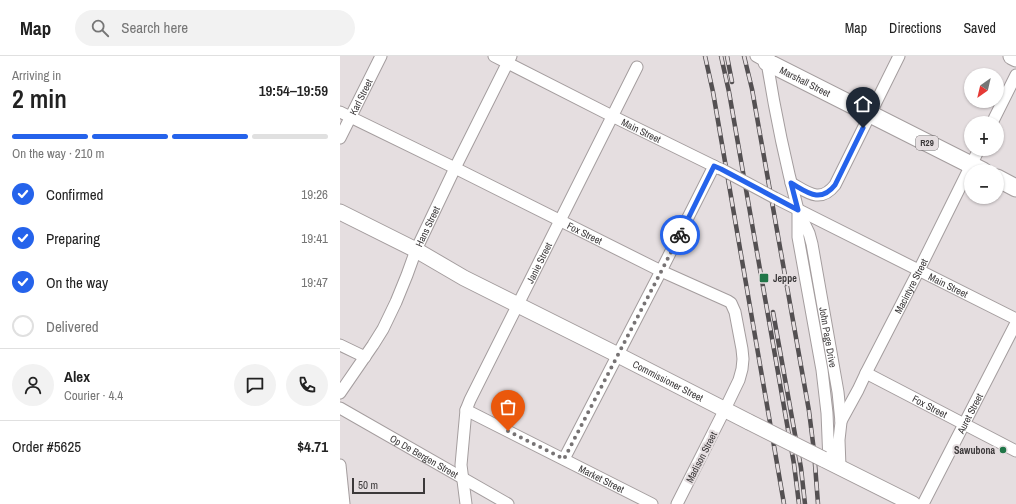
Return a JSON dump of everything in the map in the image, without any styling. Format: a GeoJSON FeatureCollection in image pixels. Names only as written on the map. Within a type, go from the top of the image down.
{"type":"FeatureCollection","features":[{"type":"Feature","properties":{"kind":"main road"},"geometry":{"type":"LineString","coordinates":[[1012,56],[1016,58]]}},
{"type":"Feature","properties":{"kind":"main road","name":"Marshall Street"},"geometry":{"type":"LineString","coordinates":[[763,58],[969,164]]}},
{"type":"Feature","properties":{"kind":"main road"},"geometry":{"type":"LineString","coordinates":[[1004,182],[1016,188]]}},
{"type":"Feature","properties":{"kind":"main road","name":"Commissioner Street"},"geometry":{"type":"LineString","coordinates":[[340,212],[416,250],[464,278],[913,504]]}},
{"type":"Feature","properties":{"kind":"street","name":"Karl Street"},"geometry":{"type":"LineString","coordinates":[[340,138],[382,56]]}},
{"type":"Feature","properties":{"kind":"street","name":"Main Street"},"geometry":{"type":"LineString","coordinates":[[494,56],[510,60],[612,116],[1016,319]]}},
{"type":"Feature","properties":{"kind":"street"},"geometry":{"type":"LineString","coordinates":[[791,183],[814,195],[822,195],[831,190],[835,185],[899,56]]}},
{"type":"Feature","properties":{"kind":"street","name":"John Page Drive"},"geometry":{"type":"LineString","coordinates":[[763,58],[791,183],[798,237],[820,363],[827,413],[830,463]]}},
{"type":"Feature","properties":{"kind":"street","name":"Hans Street"},"geometry":{"type":"LineString","coordinates":[[340,393],[383,329],[396,302],[416,250],[455,168],[510,60]]}},
{"type":"Feature","properties":{"kind":"street","name":"Janie Street"},"geometry":{"type":"LineString","coordinates":[[466,504],[461,465],[466,410],[637,67]]}},
{"type":"Feature","properties":{"kind":"street"},"geometry":{"type":"LineString","coordinates":[[996,116],[1016,75]]}},
{"type":"Feature","properties":{"kind":"street","name":"Fox Street"},"geometry":{"type":"LineString","coordinates":[[340,112],[661,271],[728,301],[735,312],[743,359],[739,380],[725,409]]}},
{"type":"Feature","properties":{"kind":"street"},"geometry":{"type":"LineString","coordinates":[[564,459],[661,271],[717,168]]}},
{"type":"Feature","properties":{"kind":"street","name":"Macintyre Street"},"geometry":{"type":"LineString","coordinates":[[841,422],[919,270],[964,191]]}},
{"type":"Feature","properties":{"kind":"street","name":"John Page Drive"},"geometry":{"type":"LineString","coordinates":[[794,208],[809,233],[812,244],[838,392],[841,422],[839,440],[830,463]]}},
{"type":"Feature","properties":{"kind":"street","name":"Auret Street"},"geometry":{"type":"LineString","coordinates":[[923,504],[1016,322]]}},
{"type":"Feature","properties":{"kind":"street"},"geometry":{"type":"LineString","coordinates":[[340,345],[365,357]]}},
{"type":"Feature","properties":{"kind":"street","name":"Fox Street"},"geometry":{"type":"LineString","coordinates":[[866,373],[1016,451]]}},
{"type":"Feature","properties":{"kind":"street","name":"Op De Bergen Street"},"geometry":{"type":"LineString","coordinates":[[340,408],[508,504]]}},
{"type":"Feature","properties":{"kind":"street","name":"Madison Street"},"geometry":{"type":"LineString","coordinates":[[677,504],[725,409]]}},
{"type":"Feature","properties":{"kind":"street","name":"Market Street"},"geometry":{"type":"LineString","coordinates":[[466,410],[652,504]]}},
{"type":"Feature","properties":{"kind":"street"},"geometry":{"type":"LineString","coordinates":[[340,465],[344,504]]}},
{"type":"Feature","properties":{"kind":"railway"},"geometry":{"type":"LineString","coordinates":[[705,56],[713,92],[784,504]]}},
{"type":"Feature","properties":{"kind":"railway"},"geometry":{"type":"LineString","coordinates":[[721,56],[729,92],[794,464],[799,504]]}},
{"type":"Feature","properties":{"kind":"railway"},"geometry":{"type":"LineString","coordinates":[[727,56],[732,82]]}},
{"type":"Feature","properties":{"kind":"railway"},"geometry":{"type":"LineString","coordinates":[[744,56],[752,89],[809,411],[818,504]]}},
{"type":"Feature","properties":{"kind":"railway"},"geometry":{"type":"LineString","coordinates":[[773,312],[801,468],[805,504]]}},
{"type":"Feature","properties":{"kind":"way so far"},"geometry":{"type":"LineString","coordinates":[[508,431],[564,459],[680,235]]}},
{"type":"Feature","properties":{"kind":"place","name":"Jeppe"},"geometry":{"type":"Point","coordinates":[764,278]}},
{"type":"Feature","properties":{"kind":"place","name":"Sawubona"},"geometry":{"type":"Point","coordinates":[1003,450]}},
{"type":"Feature","properties":{"kind":"route"},"geometry":{"type":"LineString","coordinates":[[680,235],[714,166],[798,210],[791,183],[814,195],[822,195],[831,190],[835,185],[863,128]]}}]}
